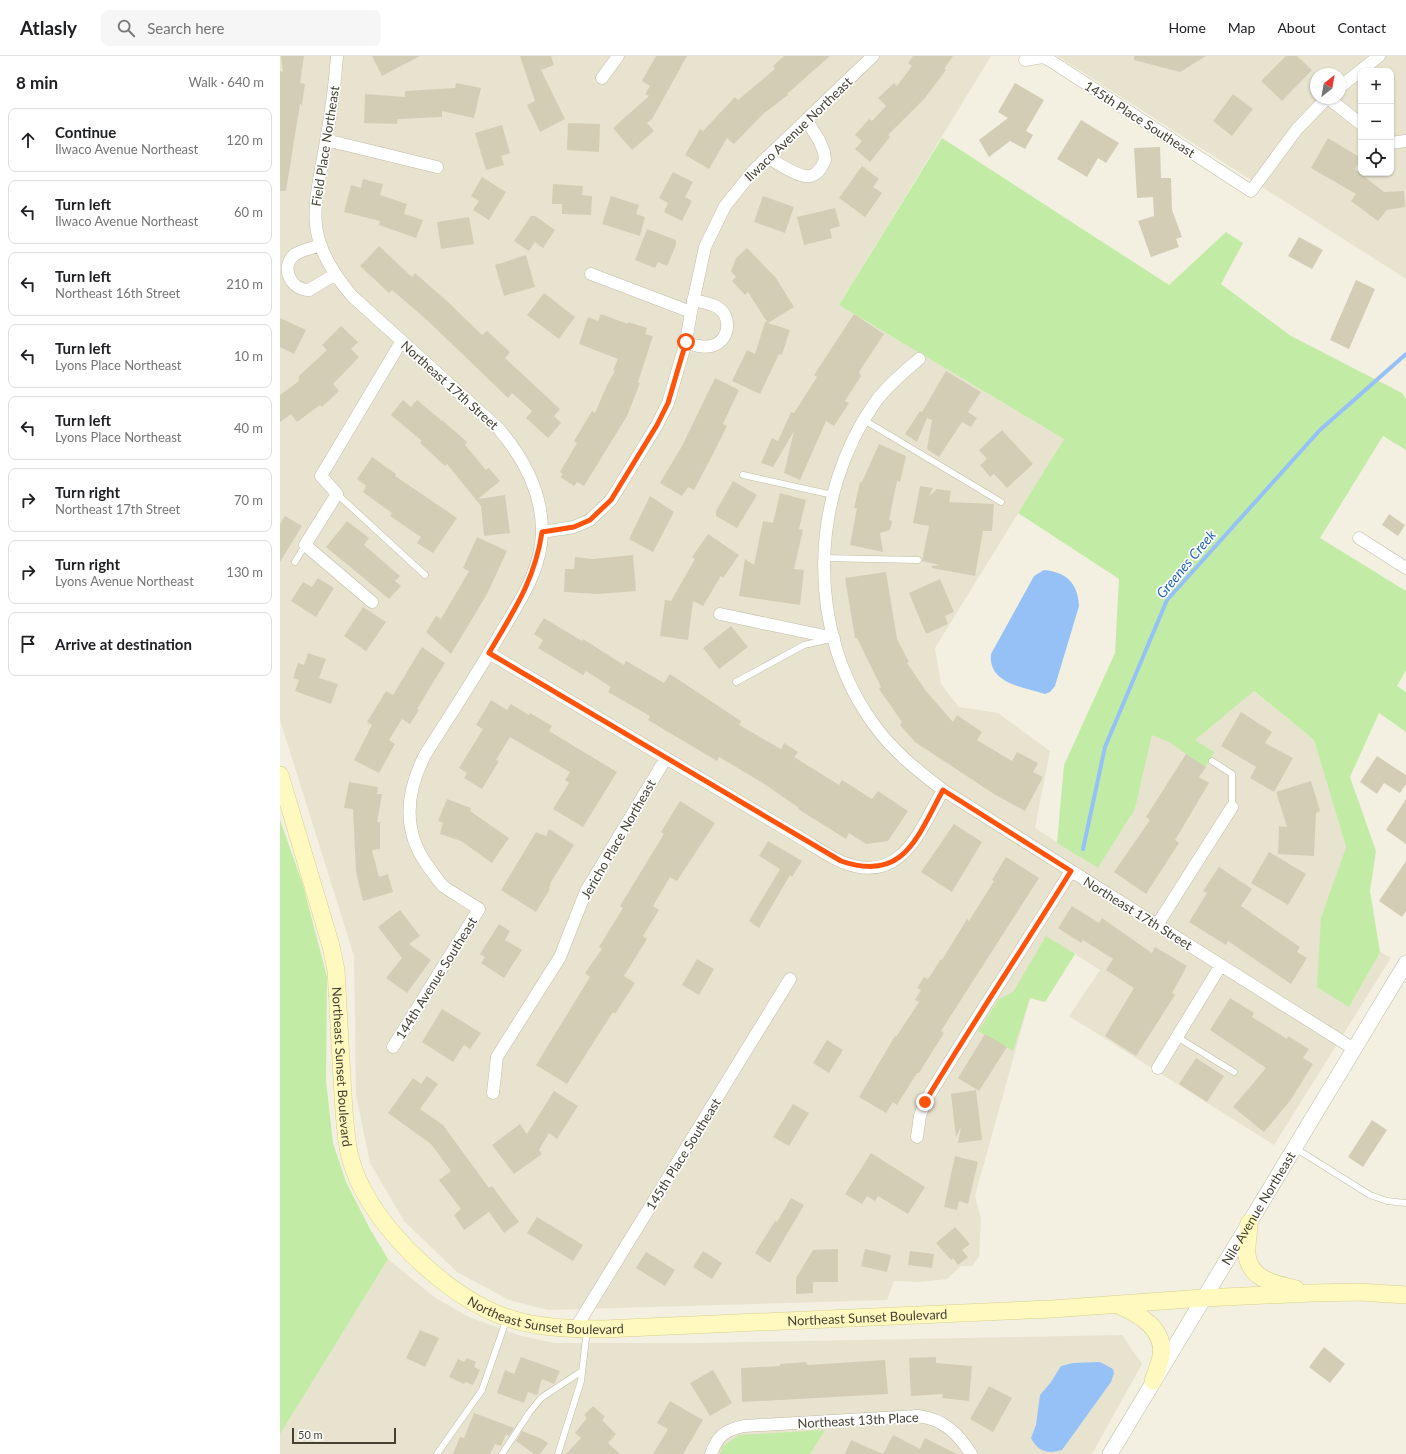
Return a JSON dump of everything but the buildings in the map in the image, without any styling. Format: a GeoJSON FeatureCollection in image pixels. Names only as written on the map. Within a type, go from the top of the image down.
{"type":"FeatureCollection","features":[{"type":"Feature","properties":{"kind":"main road","name":"Northeast Sunset Boulevard"},"geometry":{"type":"LineString","coordinates":[[280,775],[333,952],[336,970],[346,1128],[350,1156],[357,1178],[389,1228],[408,1250],[429,1271],[472,1300],[507,1317],[528,1323],[582,1329],[1052,1309],[1203,1298],[1311,1293]]}},
{"type":"Feature","properties":{"kind":"main road"},"geometry":{"type":"LineString","coordinates":[[1249,1223],[1247,1256],[1254,1271],[1269,1282],[1311,1293],[1359,1292],[1406,1295]]}},
{"type":"Feature","properties":{"kind":"main road"},"geometry":{"type":"LineString","coordinates":[[1116,1304],[1146,1319],[1157,1334],[1161,1356],[1153,1381]]}},
{"type":"Feature","properties":{"kind":"street","name":"Field Place Northeast"},"geometry":{"type":"LineString","coordinates":[[325,258],[314,216],[314,208],[326,140],[337,56]]}},
{"type":"Feature","properties":{"kind":"street"},"geometry":{"type":"LineString","coordinates":[[602,78],[618,56]]}},
{"type":"Feature","properties":{"kind":"street","name":"Ilwaco Avenue Northeast"},"geometry":{"type":"LineString","coordinates":[[542,532],[574,527],[590,520],[611,500],[660,420],[677,375],[686,343],[692,306],[705,247],[714,225],[739,186],[767,157],[807,121],[873,56]]}},
{"type":"Feature","properties":{"kind":"street"},"geometry":{"type":"LineString","coordinates":[[1346,82],[1379,56]]}},
{"type":"Feature","properties":{"kind":"street","name":"145th Place Southeast"},"geometry":{"type":"LineString","coordinates":[[1025,60],[1043,57],[1051,61],[1251,191],[1297,130],[1321,104]]}},
{"type":"Feature","properties":{"kind":"street"},"geometry":{"type":"LineString","coordinates":[[1335,104],[1358,122]]}},
{"type":"Feature","properties":{"kind":"street"},"geometry":{"type":"LineString","coordinates":[[767,157],[800,176],[808,177],[815,175],[825,160],[824,152],[807,121]]}},
{"type":"Feature","properties":{"kind":"street"},"geometry":{"type":"LineString","coordinates":[[326,140],[437,167]]}},
{"type":"Feature","properties":{"kind":"street"},"geometry":{"type":"LineString","coordinates":[[1394,143],[1405,141]]}},
{"type":"Feature","properties":{"kind":"street"},"geometry":{"type":"LineString","coordinates":[[321,245],[294,254],[287,265],[288,278],[297,288],[309,290],[334,275]]}},
{"type":"Feature","properties":{"kind":"street","name":"Northeast 17th Street"},"geometry":{"type":"LineString","coordinates":[[325,258],[334,275],[352,296],[401,342],[498,428],[513,446],[527,468],[536,493],[542,532]]}},
{"type":"Feature","properties":{"kind":"street"},"geometry":{"type":"LineString","coordinates":[[591,274],[692,306],[712,304],[723,312],[727,325],[724,338],[713,346],[706,347],[686,343]]}},
{"type":"Feature","properties":{"kind":"street"},"geometry":{"type":"LineString","coordinates":[[372,602],[305,545],[337,494],[321,476],[401,342]]}},
{"type":"Feature","properties":{"kind":"street","name":"Northeast 17th Street"},"geometry":{"type":"LineString","coordinates":[[919,359],[892,382],[877,400],[864,420],[843,463],[833,495],[824,537],[823,558],[825,592],[834,638],[844,670],[859,702],[875,726],[896,751],[916,770],[943,790],[1354,1049]]}},
{"type":"Feature","properties":{"kind":"street"},"geometry":{"type":"LineString","coordinates":[[542,532],[539,554],[533,573],[521,598],[489,653],[841,861],[858,867],[872,868],[886,865],[904,854],[914,843],[943,790]]}},
{"type":"Feature","properties":{"kind":"street"},"geometry":{"type":"LineString","coordinates":[[1359,538],[1406,568]]}},
{"type":"Feature","properties":{"kind":"street"},"geometry":{"type":"LineString","coordinates":[[720,614],[834,638]]}},
{"type":"Feature","properties":{"kind":"street","name":"144th Avenue Southeast"},"geometry":{"type":"LineString","coordinates":[[393,1047],[479,909],[442,885],[424,861],[415,845],[409,808],[411,788],[425,755],[489,653]]}},
{"type":"Feature","properties":{"kind":"street","name":"Jericho Place Northeast"},"geometry":{"type":"LineString","coordinates":[[493,1093],[497,1057],[560,957],[586,891],[666,758]]}},
{"type":"Feature","properties":{"kind":"street"},"geometry":{"type":"LineString","coordinates":[[1157,925],[1232,807]]}},
{"type":"Feature","properties":{"kind":"street"},"geometry":{"type":"LineString","coordinates":[[917,1137],[920,1116],[925,1102],[1071,871]]}},
{"type":"Feature","properties":{"kind":"street","name":"Nile Avenue Northeast"},"geometry":{"type":"LineString","coordinates":[[1110,1454],[1406,964]]}},
{"type":"Feature","properties":{"kind":"street"},"geometry":{"type":"LineString","coordinates":[[1158,1068],[1221,965]]}},
{"type":"Feature","properties":{"kind":"street","name":"145th Place Southeast"},"geometry":{"type":"LineString","coordinates":[[582,1329],[790,979]]}},
{"type":"Feature","properties":{"kind":"street","name":"Northeast 13th Place"},"geometry":{"type":"LineString","coordinates":[[711,1454],[717,1441],[730,1429],[752,1426],[924,1417],[942,1423],[953,1430],[971,1454]]}},
{"type":"Feature","properties":{"kind":"lane"},"geometry":{"type":"LineString","coordinates":[[864,420],[1001,502]]}},
{"type":"Feature","properties":{"kind":"lane"},"geometry":{"type":"LineString","coordinates":[[742,475],[833,495]]}},
{"type":"Feature","properties":{"kind":"lane"},"geometry":{"type":"LineString","coordinates":[[337,494],[425,576]]}},
{"type":"Feature","properties":{"kind":"lane"},"geometry":{"type":"LineString","coordinates":[[295,562],[305,545]]}},
{"type":"Feature","properties":{"kind":"lane"},"geometry":{"type":"LineString","coordinates":[[823,558],[918,560]]}},
{"type":"Feature","properties":{"kind":"lane"},"geometry":{"type":"LineString","coordinates":[[736,682],[804,645],[834,638]]}},
{"type":"Feature","properties":{"kind":"lane"},"geometry":{"type":"LineString","coordinates":[[1212,761],[1232,774],[1232,807]]}},
{"type":"Feature","properties":{"kind":"lane"},"geometry":{"type":"LineString","coordinates":[[1177,1037],[1234,1072]]}},
{"type":"Feature","properties":{"kind":"lane"},"geometry":{"type":"LineString","coordinates":[[1295,1148],[1370,1195],[1387,1201],[1405,1203]]}},
{"type":"Feature","properties":{"kind":"lane"},"geometry":{"type":"LineString","coordinates":[[437,1454],[482,1390],[507,1317]]}},
{"type":"Feature","properties":{"kind":"lane"},"geometry":{"type":"LineString","coordinates":[[558,1454],[582,1371],[582,1329]]}},
{"type":"Feature","properties":{"kind":"lane"},"geometry":{"type":"LineString","coordinates":[[502,1454],[529,1413],[541,1398],[582,1371]]}},
{"type":"Feature","properties":{"kind":"shaded area"},"geometry":{"type":"Polygon","coordinates":[[[280,56],[991,56],[839,305],[1064,439],[935,648],[941,684],[959,707],[998,713],[1050,751],[1035,828],[1098,868],[1135,809],[1152,734],[1226,669],[1314,740],[1346,847],[1322,918],[1391,958],[1274,1145],[1069,1016],[1100,970],[1075,954],[1045,1002],[1030,998],[975,1196],[981,1219],[979,1257],[972,1266],[961,1266],[947,1279],[920,1282],[894,1281],[887,1300],[548,1310],[509,1300],[457,1272],[404,1221],[370,1163],[356,1095],[354,956],[280,720],[280,56]]]}},
{"type":"Feature","properties":{"kind":"shaded area"},"geometry":{"type":"Polygon","coordinates":[[[1057,56],[1406,56],[1406,279],[1057,56]]]}},
{"type":"Feature","properties":{"kind":"shaded area"},"geometry":{"type":"Polygon","coordinates":[[[388,1259],[434,1297],[469,1317],[518,1335],[554,1343],[694,1343],[1122,1335],[1142,1364],[1092,1454],[280,1454],[280,1432],[388,1259]]]}},
{"type":"Feature","properties":{"kind":"green space"},"geometry":{"type":"Polygon","coordinates":[[[942,138],[1169,285],[1226,232],[1243,243],[1221,284],[1291,336],[1402,393],[1406,399],[1406,450],[1383,436],[1320,538],[1406,591],[1406,670],[1397,686],[1406,692],[1406,732],[1379,713],[1350,777],[1376,851],[1370,891],[1380,952],[1349,1007],[1317,987],[1321,918],[1346,847],[1314,740],[1254,691],[1195,740],[1214,752],[1205,767],[1169,742],[1152,735],[1135,809],[1098,868],[1057,843],[1064,765],[1115,653],[1119,579],[1018,513],[1064,439],[839,305],[942,138]]]}},
{"type":"Feature","properties":{"kind":"green space"},"geometry":{"type":"Polygon","coordinates":[[[280,820],[303,885],[327,977],[326,1081],[333,1143],[346,1182],[370,1229],[388,1259],[280,1434],[280,820]]]}},
{"type":"Feature","properties":{"kind":"green space"},"geometry":{"type":"Polygon","coordinates":[[[1046,936],[1075,954],[1045,1002],[1030,998],[1013,1051],[978,1031],[999,999],[1013,992],[1046,936]]]}},
{"type":"Feature","properties":{"kind":"green space"},"geometry":{"type":"Polygon","coordinates":[[[825,1430],[810,1454],[720,1454],[723,1446],[739,1435],[825,1430]]]}},
{"type":"Feature","properties":{"kind":"water"},"geometry":{"type":"Polygon","coordinates":[[[1044,570],[1059,573],[1070,580],[1074,585],[1079,606],[1055,686],[1050,692],[1045,694],[1009,683],[1001,678],[995,672],[991,654],[1034,576],[1044,570]]]}},
{"type":"Feature","properties":{"kind":"water"},"geometry":{"type":"Polygon","coordinates":[[[1100,1362],[1113,1369],[1114,1373],[1111,1382],[1062,1450],[1048,1452],[1040,1449],[1031,1438],[1036,1425],[1040,1395],[1051,1382],[1061,1366],[1073,1363],[1100,1362]]]}},
{"type":"Feature","properties":{"kind":"waterway","name":"Greenes Creek"},"geometry":{"type":"LineString","coordinates":[[1083,849],[1105,747],[1167,600],[1320,430],[1406,354]]}},
{"type":"Feature","properties":{"kind":"route"},"geometry":{"type":"LineString","coordinates":[[686,342],[668,403],[657,425],[611,500],[590,520],[574,527],[542,532],[539,554],[533,573],[521,598],[489,653],[799,838],[841,861],[858,867],[872,868],[896,861],[914,843],[943,790],[1071,871],[925,1102]]}}]}
